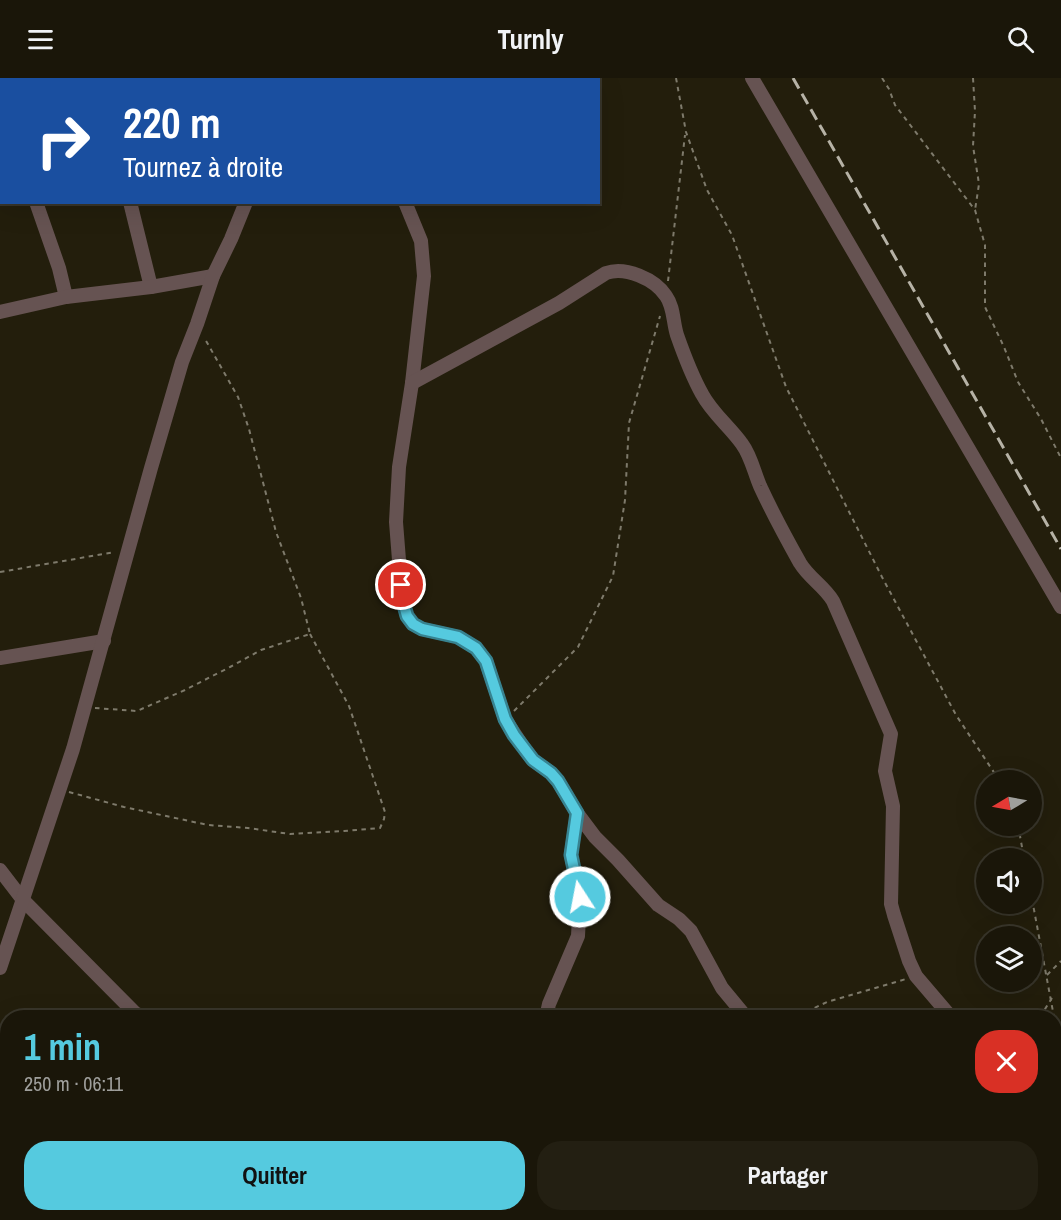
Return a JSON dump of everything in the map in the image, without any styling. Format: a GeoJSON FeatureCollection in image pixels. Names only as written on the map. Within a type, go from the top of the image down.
{"type":"FeatureCollection","features":[{"type":"Feature","properties":{"kind":"street"},"geometry":{"type":"LineString","coordinates":[[752,78],[1061,607]]}},
{"type":"Feature","properties":{"kind":"street"},"geometry":{"type":"LineString","coordinates":[[37,204],[59,268],[66,297]]}},
{"type":"Feature","properties":{"kind":"street"},"geometry":{"type":"LineString","coordinates":[[130,204],[151,287]]}},
{"type":"Feature","properties":{"kind":"street"},"geometry":{"type":"LineString","coordinates":[[0,968],[73,749],[182,362],[213,276],[245,204]]}},
{"type":"Feature","properties":{"kind":"street"},"geometry":{"type":"LineString","coordinates":[[406,204],[421,241],[424,276],[412,383],[399,467],[396,522],[402,598],[407,616],[413,624],[422,629],[458,637],[476,648],[486,661],[505,719],[514,735],[533,760],[558,781],[585,826],[658,905],[679,919],[691,931],[722,988],[740,1010]]}},
{"type":"Feature","properties":{"kind":"street"},"geometry":{"type":"LineString","coordinates":[[412,383],[549,309],[606,273],[620,271],[642,277],[652,282],[666,296],[670,303],[677,334],[700,392],[743,445],[759,484],[806,572],[833,600],[891,734],[885,771],[893,806],[891,904],[916,976],[945,1010]]}},
{"type":"Feature","properties":{"kind":"street"},"geometry":{"type":"LineString","coordinates":[[0,312],[66,297],[151,287],[213,276]]}},
{"type":"Feature","properties":{"kind":"street"},"geometry":{"type":"LineString","coordinates":[[0,658],[104,641]]}},
{"type":"Feature","properties":{"kind":"street"},"geometry":{"type":"LineString","coordinates":[[548,1010],[578,936],[580,897],[571,855],[577,813]]}},
{"type":"Feature","properties":{"kind":"street"},"geometry":{"type":"LineString","coordinates":[[0,870],[23,900],[132,1010]]}},
{"type":"Feature","properties":{"kind":"path"},"geometry":{"type":"LineString","coordinates":[[676,78],[686,132],[708,190],[732,235],[786,387],[887,587],[956,715],[992,770]]}},
{"type":"Feature","properties":{"kind":"path"},"geometry":{"type":"LineString","coordinates":[[882,78],[895,105],[975,210],[986,245],[985,307],[1018,382],[1061,458]]}},
{"type":"Feature","properties":{"kind":"path"},"geometry":{"type":"LineString","coordinates":[[973,78],[975,111],[973,146],[979,183],[975,210]]}},
{"type":"Feature","properties":{"kind":"path"},"geometry":{"type":"LineString","coordinates":[[666,296],[686,132]]}},
{"type":"Feature","properties":{"kind":"path"},"geometry":{"type":"LineString","coordinates":[[505,719],[578,648],[613,576],[625,500],[629,423],[660,316]]}},
{"type":"Feature","properties":{"kind":"path"},"geometry":{"type":"LineString","coordinates":[[60,790],[124,807],[208,825],[290,834],[380,828],[384,819],[385,812],[349,706],[310,634],[299,592],[276,532],[238,398],[196,324]]}},
{"type":"Feature","properties":{"kind":"path"},"geometry":{"type":"LineString","coordinates":[[0,572],[129,549]]}},
{"type":"Feature","properties":{"kind":"path"},"geometry":{"type":"LineString","coordinates":[[92,708],[137,711],[185,690],[261,650],[310,634]]}},
{"type":"Feature","properties":{"kind":"path"},"geometry":{"type":"LineString","coordinates":[[1035,914],[1053,1010]]}},
{"type":"Feature","properties":{"kind":"path"},"geometry":{"type":"LineString","coordinates":[[1047,975],[1061,961]]}},
{"type":"Feature","properties":{"kind":"path"},"geometry":{"type":"LineString","coordinates":[[810,1010],[827,1002],[916,976]]}},
{"type":"Feature","properties":{"kind":"path"},"geometry":{"type":"LineString","coordinates":[[1044,1010],[1052,998]]}},
{"type":"Feature","properties":{"kind":"railway"},"geometry":{"type":"LineString","coordinates":[[793,78],[1061,549]]}},
{"type":"Feature","properties":{"kind":"route"},"geometry":{"type":"LineString","coordinates":[[401,585],[407,616],[413,624],[422,629],[458,637],[476,648],[486,661],[505,719],[514,735],[533,760],[558,781],[577,813],[571,855],[580,897]]}}]}
